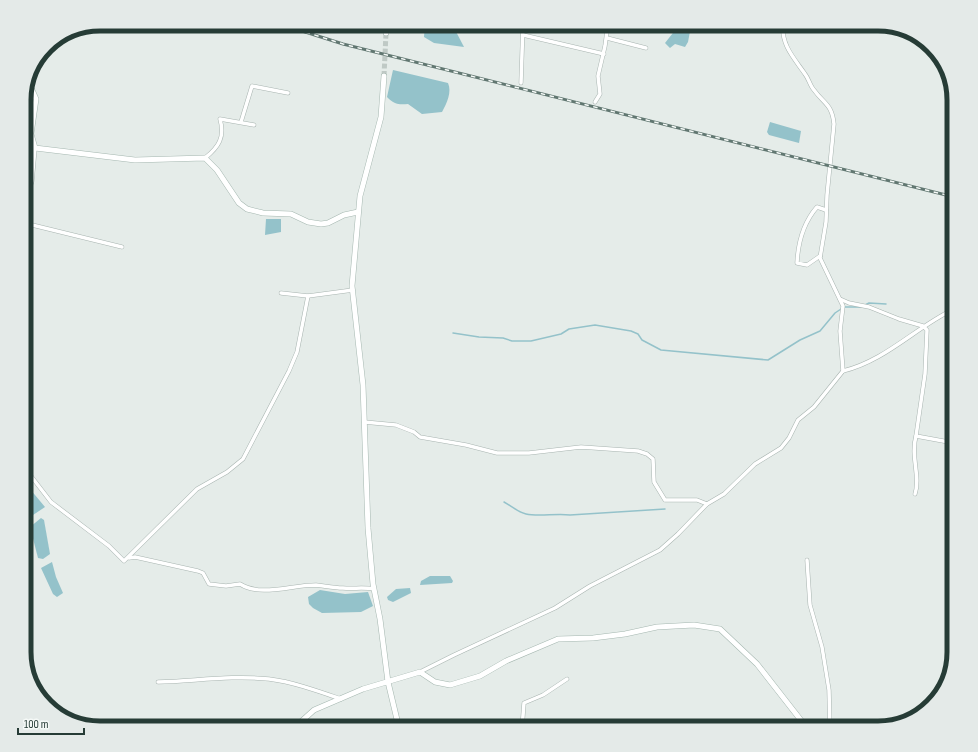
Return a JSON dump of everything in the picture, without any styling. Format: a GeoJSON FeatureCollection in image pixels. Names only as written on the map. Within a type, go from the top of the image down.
{"type":"FeatureCollection","features":[{"type":"Feature","properties":{"kind":"street"},"geometry":{"type":"LineString","coordinates":[[595,102],[600,94],[598,76],[604,54],[608,31]]}},
{"type":"Feature","properties":{"kind":"street"},"geometry":{"type":"LineString","coordinates":[[784,31],[785,44],[797,64],[806,74],[814,90],[827,102],[833,112],[834,124],[824,243],[820,256],[808,265],[797,263],[797,253],[809,216],[817,207],[826,210]]}},
{"type":"Feature","properties":{"kind":"street"},"geometry":{"type":"LineString","coordinates":[[521,83],[523,34],[604,54]]}},
{"type":"Feature","properties":{"kind":"street"},"geometry":{"type":"LineString","coordinates":[[607,38],[646,48]]}},
{"type":"Feature","properties":{"kind":"street"},"geometry":{"type":"LineString","coordinates":[[384,76],[381,117],[360,196],[353,290],[363,385],[368,528],[374,589],[388,682],[397,721]]}},
{"type":"Feature","properties":{"kind":"street"},"geometry":{"type":"LineString","coordinates":[[241,122],[252,86],[288,93]]}},
{"type":"Feature","properties":{"kind":"street"},"geometry":{"type":"LineString","coordinates":[[31,184],[35,148],[31,134],[36,99],[32,89]]}},
{"type":"Feature","properties":{"kind":"street"},"geometry":{"type":"LineString","coordinates":[[35,148],[135,160],[205,158],[215,150],[218,144],[223,129],[220,119],[254,125]]}},
{"type":"Feature","properties":{"kind":"street"},"geometry":{"type":"LineString","coordinates":[[205,158],[217,170],[240,203],[247,209],[263,213],[291,214],[308,222],[321,224],[328,223],[344,215],[358,212]]}},
{"type":"Feature","properties":{"kind":"street"},"geometry":{"type":"LineString","coordinates":[[31,225],[122,247]]}},
{"type":"Feature","properties":{"kind":"street"},"geometry":{"type":"LineString","coordinates":[[820,256],[831,284],[842,306],[840,331],[843,371]]}},
{"type":"Feature","properties":{"kind":"street"},"geometry":{"type":"LineString","coordinates":[[281,293],[308,296],[353,290]]}},
{"type":"Feature","properties":{"kind":"street"},"geometry":{"type":"LineString","coordinates":[[31,477],[43,494],[58,509],[109,546],[124,561],[129,558],[197,489],[227,472],[243,459],[294,358],[308,296]]}},
{"type":"Feature","properties":{"kind":"street"},"geometry":{"type":"LineString","coordinates":[[839,298],[849,303],[867,306],[898,319],[923,326],[927,330],[928,345],[916,436],[914,465],[918,486],[915,494]]}},
{"type":"Feature","properties":{"kind":"street"},"geometry":{"type":"LineString","coordinates":[[302,721],[314,710],[388,682],[420,672],[555,608],[590,586],[660,550],[696,517],[706,504],[724,494],[755,464],[781,448],[789,438],[798,420],[814,407],[843,371],[875,360],[923,326],[947,313]]}},
{"type":"Feature","properties":{"kind":"street"},"geometry":{"type":"LineString","coordinates":[[364,422],[396,425],[414,432],[420,437],[466,445],[496,453],[529,453],[574,448],[638,451],[647,454],[653,459],[654,482],[665,500],[700,500],[706,504]]}},
{"type":"Feature","properties":{"kind":"street"},"geometry":{"type":"LineString","coordinates":[[916,436],[947,443]]}},
{"type":"Feature","properties":{"kind":"street"},"geometry":{"type":"LineString","coordinates":[[129,558],[135,557],[198,571],[203,573],[209,584],[226,586],[240,584],[247,588],[266,590],[316,585],[374,589]]}},
{"type":"Feature","properties":{"kind":"street"},"geometry":{"type":"LineString","coordinates":[[807,560],[810,605],[822,647],[829,690],[830,721]]}},
{"type":"Feature","properties":{"kind":"street"},"geometry":{"type":"LineString","coordinates":[[420,672],[435,682],[450,685],[480,676],[506,661],[558,639],[593,638],[625,634],[657,627],[694,625],[720,629],[736,642],[757,664],[802,721]]}},
{"type":"Feature","properties":{"kind":"street"},"geometry":{"type":"LineString","coordinates":[[158,682],[227,677],[270,679],[307,688],[341,699]]}},
{"type":"Feature","properties":{"kind":"street"},"geometry":{"type":"LineString","coordinates":[[523,721],[524,703],[543,695],[567,679]]}},
{"type":"Feature","properties":{"kind":"water"},"geometry":{"type":"Polygon","coordinates":[[[424,31],[456,31],[464,47],[434,43],[424,37],[424,31]]]}},
{"type":"Feature","properties":{"kind":"water"},"geometry":{"type":"Polygon","coordinates":[[[674,31],[690,31],[688,42],[685,47],[675,44],[670,48],[665,43],[674,31]]]}},
{"type":"Feature","properties":{"kind":"water"},"geometry":{"type":"Polygon","coordinates":[[[393,70],[448,83],[449,94],[442,112],[422,114],[408,104],[396,104],[387,97],[393,70]]]}},
{"type":"Feature","properties":{"kind":"water"},"geometry":{"type":"Polygon","coordinates":[[[770,122],[801,131],[799,143],[769,135],[767,132],[770,122]]]}},
{"type":"Feature","properties":{"kind":"water"},"geometry":{"type":"Polygon","coordinates":[[[266,219],[281,219],[281,232],[265,235],[266,219]]]}},
{"type":"Feature","properties":{"kind":"water"},"geometry":{"type":"Polygon","coordinates":[[[31,490],[45,507],[31,516],[31,490]]]}},
{"type":"Feature","properties":{"kind":"water"},"geometry":{"type":"Polygon","coordinates":[[[41,518],[44,520],[50,554],[43,559],[38,558],[31,526],[41,518]]]}},
{"type":"Feature","properties":{"kind":"water"},"geometry":{"type":"Polygon","coordinates":[[[52,562],[56,577],[63,593],[57,597],[53,594],[41,568],[52,562]]]}},
{"type":"Feature","properties":{"kind":"water"},"geometry":{"type":"Polygon","coordinates":[[[430,576],[450,576],[453,581],[452,583],[420,585],[421,581],[430,576]]]}},
{"type":"Feature","properties":{"kind":"water"},"geometry":{"type":"Polygon","coordinates":[[[410,588],[411,593],[393,602],[388,600],[387,597],[396,589],[410,588]]]}},
{"type":"Feature","properties":{"kind":"water"},"geometry":{"type":"Polygon","coordinates":[[[320,590],[345,594],[368,592],[373,606],[361,612],[322,613],[309,604],[308,597],[320,590]]]}},
{"type":"Feature","properties":{"kind":"waterway"},"geometry":{"type":"LineString","coordinates":[[865,305],[869,303],[886,304]]}},
{"type":"Feature","properties":{"kind":"waterway"},"geometry":{"type":"LineString","coordinates":[[844,307],[862,307]]}},
{"type":"Feature","properties":{"kind":"waterway"},"geometry":{"type":"LineString","coordinates":[[453,333],[479,337],[503,338],[512,341],[531,341],[561,334],[569,329],[595,325],[631,331],[638,334],[642,340],[661,350],[768,360],[800,340],[820,331],[835,313],[841,309]]}},
{"type":"Feature","properties":{"kind":"waterway"},"geometry":{"type":"LineString","coordinates":[[504,502],[523,513],[531,515],[570,515],[665,509]]}},
{"type":"Feature","properties":{"kind":"tunnel"},"geometry":{"type":"LineString","coordinates":[[384,76],[386,33]]}},
{"type":"Feature","properties":{"kind":"railway"},"geometry":{"type":"LineString","coordinates":[[302,31],[343,44],[947,195]]}}]}
